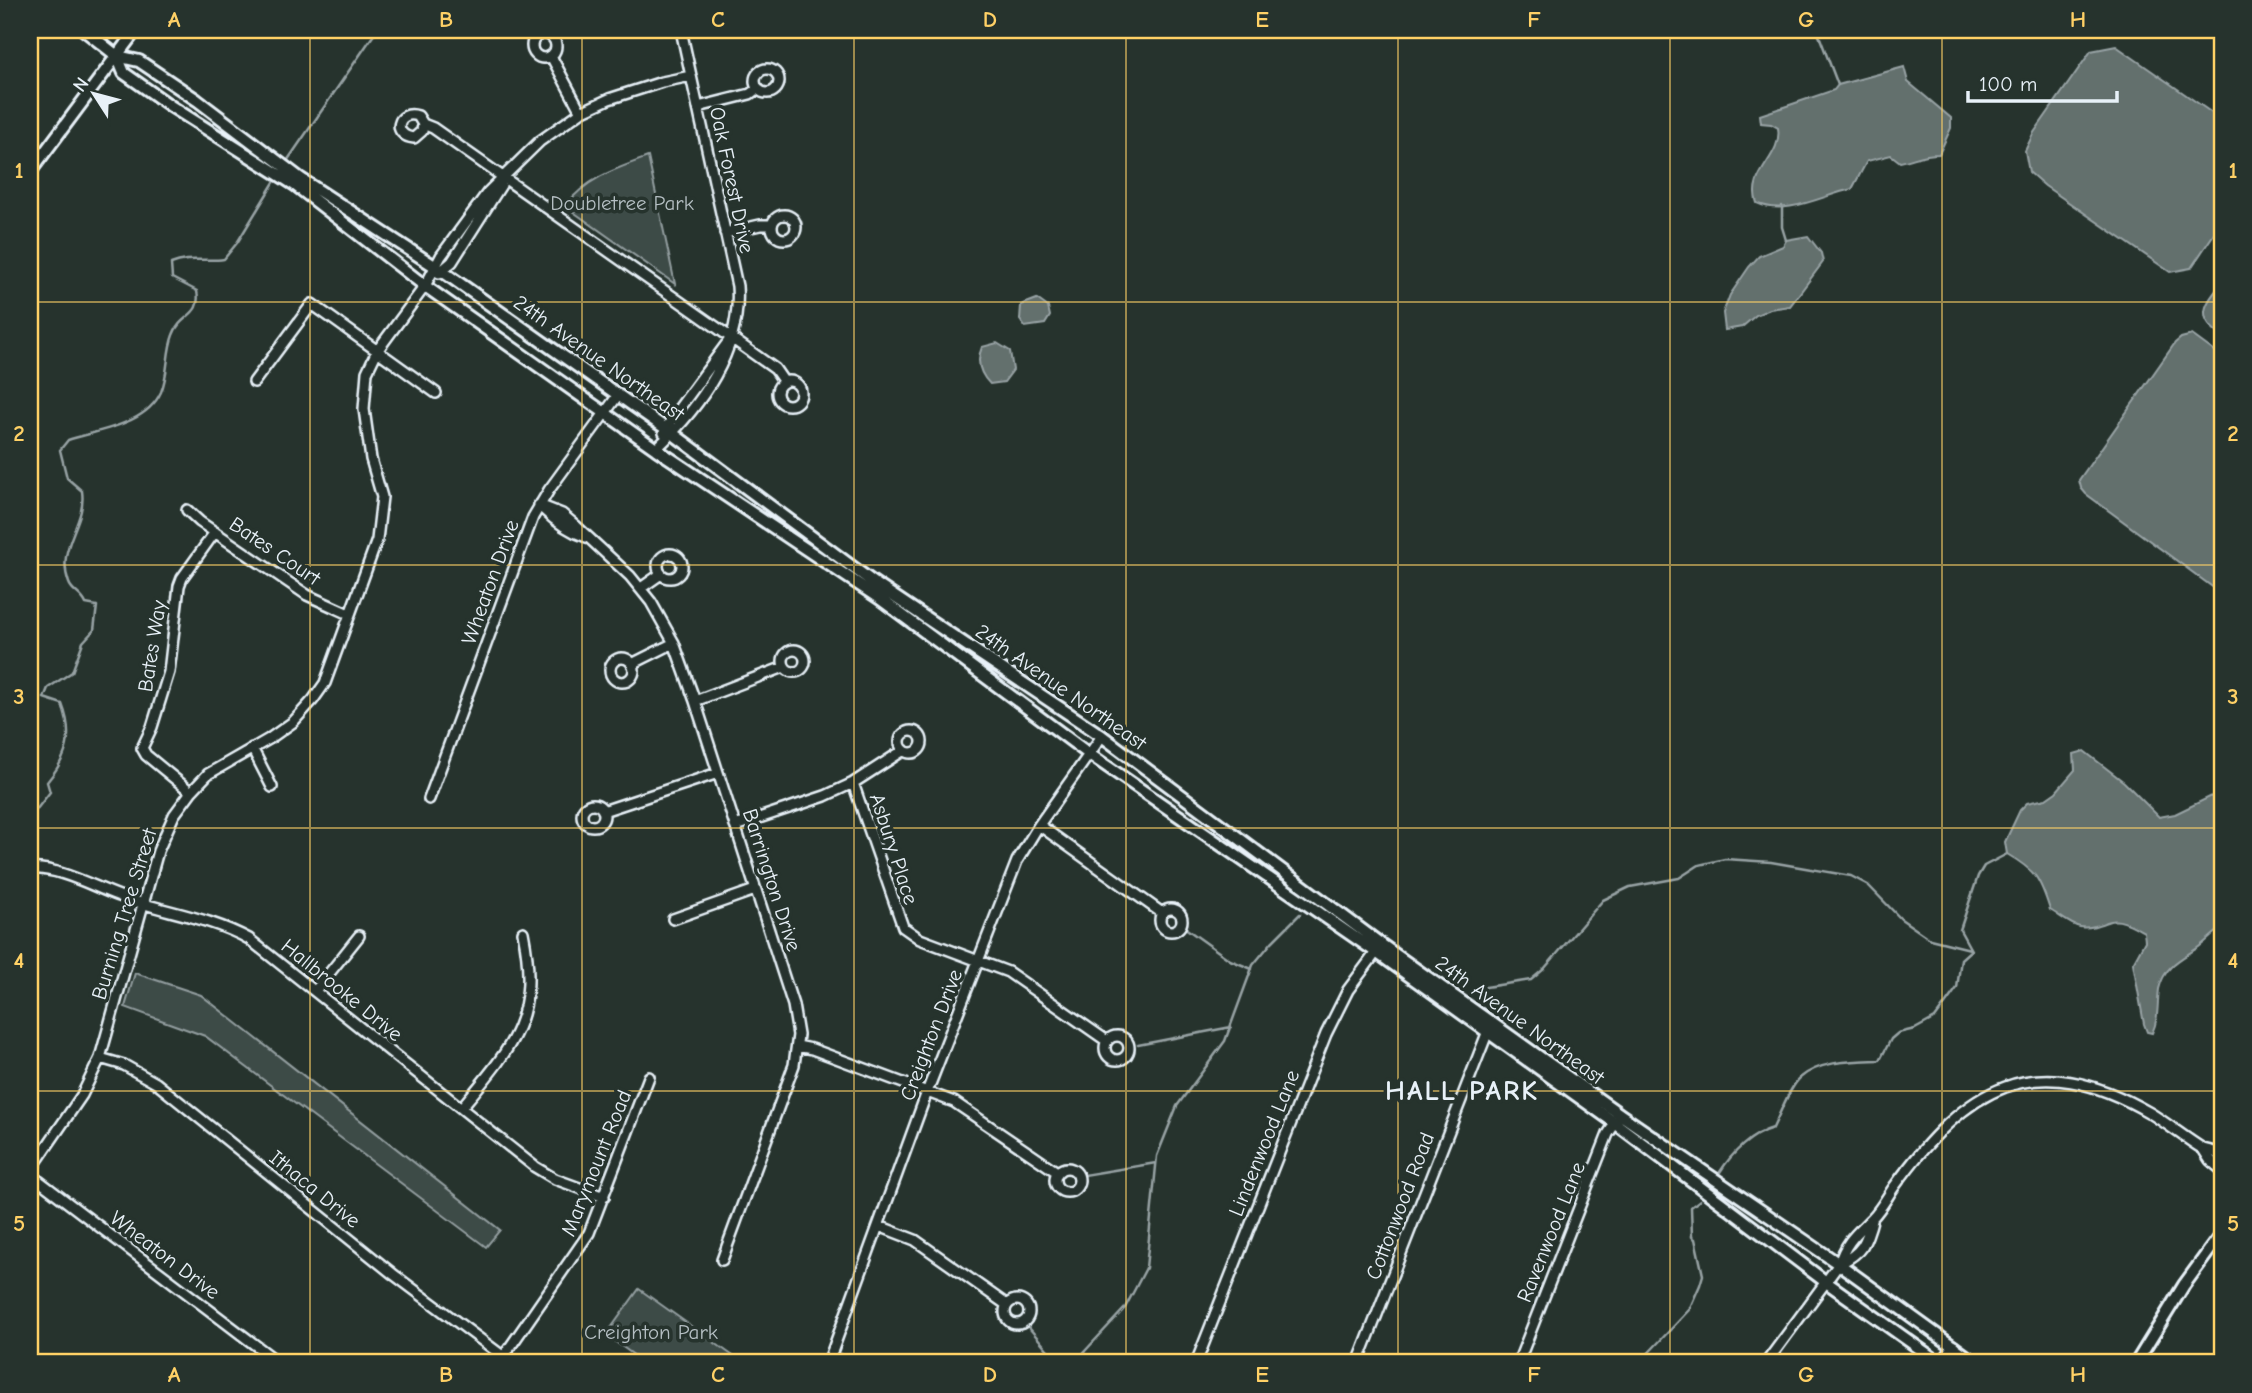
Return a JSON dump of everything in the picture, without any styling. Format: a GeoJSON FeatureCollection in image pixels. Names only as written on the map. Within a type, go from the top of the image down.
{"type":"FeatureCollection","features":[{"type":"Feature","properties":{"kind":"street","name":"24th Avenue Northeast"},"geometry":{"type":"LineString","coordinates":[[84,30],[117,56],[139,61],[197,100],[425,286],[656,449],[879,598],[1089,754],[1379,948],[1490,1027],[1618,1119],[1826,1282],[1940,1363]]}},
{"type":"Feature","properties":{"kind":"street"},"geometry":{"type":"LineString","coordinates":[[30,172],[136,30]]}},
{"type":"Feature","properties":{"kind":"street","name":"Oak Forest Drive"},"geometry":{"type":"LineString","coordinates":[[656,449],[669,431],[682,424],[725,359],[738,314],[738,298],[725,233],[681,30]]}},
{"type":"Feature","properties":{"kind":"street","name":"24th Avenue Northeast"},"geometry":{"type":"LineString","coordinates":[[117,56],[124,73],[172,107],[278,168]]}},
{"type":"Feature","properties":{"kind":"street"},"geometry":{"type":"LineString","coordinates":[[551,56],[581,112]]}},
{"type":"Feature","properties":{"kind":"street","name":"Burning Tree Street"},"geometry":{"type":"LineString","coordinates":[[30,1172],[82,1095],[100,1058],[163,836],[174,815],[191,792],[216,769],[293,722],[313,700],[330,671],[377,540],[382,497],[372,459],[364,409],[367,372],[377,351],[439,269],[452,262],[504,178],[540,141],[581,112],[628,92],[691,76]]}},
{"type":"Feature","properties":{"kind":"street"},"geometry":{"type":"LineString","coordinates":[[698,107],[750,94],[758,88]]}},
{"type":"Feature","properties":{"kind":"street"},"geometry":{"type":"LineString","coordinates":[[423,124],[433,128],[732,338],[775,369],[784,382]]}},
{"type":"Feature","properties":{"kind":"street","name":"24th Avenue Northeast"},"geometry":{"type":"LineString","coordinates":[[299,183],[439,269],[669,431],[874,583],[1102,736],[1379,948]]}},
{"type":"Feature","properties":{"kind":"street"},"geometry":{"type":"LineString","coordinates":[[725,233],[772,225]]}},
{"type":"Feature","properties":{"kind":"street"},"geometry":{"type":"LineString","coordinates":[[254,382],[312,304],[436,393]]}},
{"type":"Feature","properties":{"kind":"street","name":"Wheaton Drive"},"geometry":{"type":"LineString","coordinates":[[429,799],[527,530],[539,505],[618,395]]}},
{"type":"Feature","properties":{"kind":"street","name":"Barrington Drive"},"geometry":{"type":"LineString","coordinates":[[539,505],[556,522],[588,538],[617,562],[641,588],[674,643],[788,983],[796,1020],[797,1046],[794,1065],[722,1259]]}},
{"type":"Feature","properties":{"kind":"street","name":"Bates Court"},"geometry":{"type":"LineString","coordinates":[[187,510],[307,595],[349,614]]}},
{"type":"Feature","properties":{"kind":"street","name":"Bates Way"},"geometry":{"type":"LineString","coordinates":[[191,792],[146,755],[142,748],[152,727],[169,672],[179,586],[215,532]]}},
{"type":"Feature","properties":{"kind":"street"},"geometry":{"type":"LineString","coordinates":[[641,588],[661,574]]}},
{"type":"Feature","properties":{"kind":"street"},"geometry":{"type":"LineString","coordinates":[[632,664],[674,643]]}},
{"type":"Feature","properties":{"kind":"street"},"geometry":{"type":"LineString","coordinates":[[695,701],[784,667]]}},
{"type":"Feature","properties":{"kind":"street","name":"Creighton Drive"},"geometry":{"type":"LineString","coordinates":[[829,1360],[1017,861],[1038,825],[1102,736]]}},
{"type":"Feature","properties":{"kind":"street"},"geometry":{"type":"LineString","coordinates":[[252,748],[272,787]]}},
{"type":"Feature","properties":{"kind":"street"},"geometry":{"type":"LineString","coordinates":[[735,826],[825,796],[853,783],[904,750]]}},
{"type":"Feature","properties":{"kind":"street"},"geometry":{"type":"LineString","coordinates":[[603,811],[718,774]]}},
{"type":"Feature","properties":{"kind":"street","name":"Asbury Place"},"geometry":{"type":"LineString","coordinates":[[853,783],[903,927],[920,939],[978,960],[1019,979],[1107,1041]]}},
{"type":"Feature","properties":{"kind":"street"},"geometry":{"type":"LineString","coordinates":[[1038,825],[1162,913]]}},
{"type":"Feature","properties":{"kind":"street","name":"Hallbrooke Drive"},"geometry":{"type":"LineString","coordinates":[[30,869],[53,872],[207,921],[241,935],[316,991],[546,1174],[604,1197]]}},
{"type":"Feature","properties":{"kind":"street"},"geometry":{"type":"LineString","coordinates":[[673,919],[755,890]]}},
{"type":"Feature","properties":{"kind":"street"},"geometry":{"type":"LineString","coordinates":[[461,1108],[511,1044],[524,1016],[529,988],[523,932]]}},
{"type":"Feature","properties":{"kind":"street"},"geometry":{"type":"LineString","coordinates":[[316,991],[359,936]]}},
{"type":"Feature","properties":{"kind":"street","name":"Lindenwood Lane"},"geometry":{"type":"LineString","coordinates":[[1196,1363],[1326,1034],[1348,990],[1379,948]]}},
{"type":"Feature","properties":{"kind":"street","name":"Cottonwood Road"},"geometry":{"type":"LineString","coordinates":[[1358,1363],[1490,1027]]}},
{"type":"Feature","properties":{"kind":"street"},"geometry":{"type":"LineString","coordinates":[[797,1046],[964,1107],[1057,1172]]}},
{"type":"Feature","properties":{"kind":"street","name":"Ithaca Drive"},"geometry":{"type":"LineString","coordinates":[[100,1058],[124,1065],[156,1083],[502,1360]]}},
{"type":"Feature","properties":{"kind":"street","name":"Marymount Road"},"geometry":{"type":"LineString","coordinates":[[502,1360],[593,1226],[649,1077]]}},
{"type":"Feature","properties":{"kind":"street"},"geometry":{"type":"LineString","coordinates":[[1766,1363],[1839,1264],[1855,1256],[1860,1250],[1869,1233],[1873,1217],[1923,1150],[1951,1121],[1988,1094],[2014,1083],[2027,1081],[2071,1082],[2105,1093],[2151,1114],[2203,1149],[2222,1157]]}},
{"type":"Feature","properties":{"kind":"street","name":"24th Avenue Northeast"},"geometry":{"type":"LineString","coordinates":[[1618,1119],[1839,1264],[1976,1363]]}},
{"type":"Feature","properties":{"kind":"street","name":"Ravenwood Lane"},"geometry":{"type":"LineString","coordinates":[[1518,1363],[1608,1134],[1618,1119]]}},
{"type":"Feature","properties":{"kind":"street"},"geometry":{"type":"LineString","coordinates":[[2203,1149],[2210,1160],[2222,1170]]}},
{"type":"Feature","properties":{"kind":"street","name":"Wheaton Drive"},"geometry":{"type":"LineString","coordinates":[[30,1172],[279,1363]]}},
{"type":"Feature","properties":{"kind":"street"},"geometry":{"type":"LineString","coordinates":[[878,1226],[915,1240],[1007,1305]]}},
{"type":"Feature","properties":{"kind":"street"},"geometry":{"type":"LineString","coordinates":[[2136,1363],[2184,1285],[2222,1233]]}},
{"type":"Feature","properties":{"kind":"street"},"geometry":{"type":"LineString","coordinates":[[1940,1363],[1954,1346]]}},
{"type":"Feature","properties":{"kind":"street"},"geometry":{"type":"LineString","coordinates":[[829,1360],[847,1363]]}},
{"type":"Feature","properties":{"kind":"green space","name":"Doubletree Park"},"geometry":{"type":"Polygon","coordinates":[[[648,157],[675,284],[565,206],[592,181],[648,157]]]}},
{"type":"Feature","properties":{"kind":"green space"},"geometry":{"type":"Polygon","coordinates":[[[135,973],[201,995],[500,1230],[486,1247],[205,1036],[125,1007],[135,973]]]}},
{"type":"Feature","properties":{"kind":"green space","name":"Creighton Park"},"geometry":{"type":"Polygon","coordinates":[[[639,1289],[743,1363],[645,1363],[606,1335],[639,1289]]]}},
{"type":"Feature","properties":{"kind":"shaded area"},"geometry":{"type":"Polygon","coordinates":[[[2116,46],[2222,120],[2222,222],[2191,268],[2170,272],[2045,186],[2029,172],[2025,151],[2033,134],[2091,51],[2116,46]]]}},
{"type":"Feature","properties":{"kind":"shaded area"},"geometry":{"type":"Polygon","coordinates":[[[1904,67],[1908,82],[1951,118],[1951,128],[1939,154],[1900,162],[1891,155],[1867,161],[1852,189],[1804,204],[1780,208],[1757,203],[1756,183],[1778,138],[1778,128],[1761,123],[1760,115],[1834,90],[1838,85],[1904,67]]]}},
{"type":"Feature","properties":{"kind":"shaded area"},"geometry":{"type":"Polygon","coordinates":[[[1808,236],[1821,253],[1823,262],[1790,306],[1770,309],[1756,315],[1742,327],[1725,330],[1723,313],[1730,295],[1749,267],[1759,256],[1783,246],[1786,240],[1808,236]]]}},
{"type":"Feature","properties":{"kind":"shaded area"},"geometry":{"type":"Polygon","coordinates":[[[2222,283],[2222,336],[2208,323],[2205,311],[2222,283]]]}},
{"type":"Feature","properties":{"kind":"shaded area"},"geometry":{"type":"Polygon","coordinates":[[[1037,299],[1048,307],[1050,316],[1045,324],[1025,327],[1020,320],[1021,305],[1037,299]]]}},
{"type":"Feature","properties":{"kind":"shaded area"},"geometry":{"type":"Polygon","coordinates":[[[2192,335],[2222,357],[2222,594],[2086,494],[2079,480],[2175,343],[2192,335]]]}},
{"type":"Feature","properties":{"kind":"shaded area"},"geometry":{"type":"Polygon","coordinates":[[[997,343],[1010,351],[1013,370],[1004,382],[990,384],[981,372],[979,357],[982,347],[997,343]]]}},
{"type":"Feature","properties":{"kind":"shaded area"},"geometry":{"type":"Polygon","coordinates":[[[2084,751],[2124,782],[2159,817],[2175,814],[2222,791],[2222,928],[2173,965],[2164,975],[2152,1033],[2147,1032],[2144,1024],[2133,963],[2145,941],[2144,932],[2117,921],[2087,927],[2068,922],[2050,910],[2036,876],[2025,865],[2007,854],[2005,842],[2020,810],[2027,803],[2046,799],[2056,792],[2075,770],[2074,754],[2084,751]]]}},
{"type":"Feature","properties":{"kind":"waterway"},"geometry":{"type":"LineString","coordinates":[[285,164],[377,30]]}},
{"type":"Feature","properties":{"kind":"waterway"},"geometry":{"type":"LineString","coordinates":[[1817,30],[1838,85]]}},
{"type":"Feature","properties":{"kind":"waterway"},"geometry":{"type":"LineString","coordinates":[[30,818],[50,792],[47,782],[60,764],[67,745],[68,726],[62,704],[44,698],[48,688],[72,672],[83,642],[94,630],[97,606],[86,604],[69,583],[66,558],[80,514],[82,491],[67,478],[60,450],[68,440],[120,425],[144,412],[154,403],[164,385],[173,335],[181,322],[194,311],[198,299],[197,291],[172,278],[171,264],[184,260],[224,259],[237,243],[276,179]]}},
{"type":"Feature","properties":{"kind":"waterway"},"geometry":{"type":"LineString","coordinates":[[1782,206],[1782,227],[1786,240]]}},
{"type":"Feature","properties":{"kind":"waterway"},"geometry":{"type":"LineString","coordinates":[[1720,1172],[1743,1145],[1773,1128],[1792,1088],[1808,1072],[1838,1063],[1880,1060],[1891,1039],[1898,1033],[1915,1029],[1935,1018],[1957,988],[1961,959],[1971,950],[1960,930],[1978,876],[1984,866],[2007,854]]}},
{"type":"Feature","properties":{"kind":"waterway"},"geometry":{"type":"LineString","coordinates":[[1474,992],[1486,987],[1531,980],[1544,969],[1603,900],[1630,887],[1679,878],[1699,865],[1725,859],[1771,862],[1851,876],[1868,885],[1901,919],[1930,939],[1970,949]]}},
{"type":"Feature","properties":{"kind":"waterway"},"geometry":{"type":"LineString","coordinates":[[1077,1363],[1125,1308],[1146,1268],[1157,1156],[1177,1106],[1225,1041],[1253,965],[1300,914]]}},
{"type":"Feature","properties":{"kind":"waterway"},"geometry":{"type":"LineString","coordinates":[[1181,925],[1230,960],[1252,969]]}},
{"type":"Feature","properties":{"kind":"waterway"},"geometry":{"type":"LineString","coordinates":[[1138,1045],[1231,1027]]}},
{"type":"Feature","properties":{"kind":"waterway"},"geometry":{"type":"LineString","coordinates":[[1078,1176],[1156,1163]]}},
{"type":"Feature","properties":{"kind":"waterway"},"geometry":{"type":"LineString","coordinates":[[1639,1363],[1689,1310],[1700,1285],[1703,1275],[1695,1239],[1692,1237],[1691,1207],[1700,1200]]}},
{"type":"Feature","properties":{"kind":"waterway"},"geometry":{"type":"LineString","coordinates":[[1024,1322],[1059,1363]]}},
{"type":"Feature","properties":{"kind":"district","name":"HALL PARK"},"geometry":{"type":"Point","coordinates":[1462,1091]}}]}
